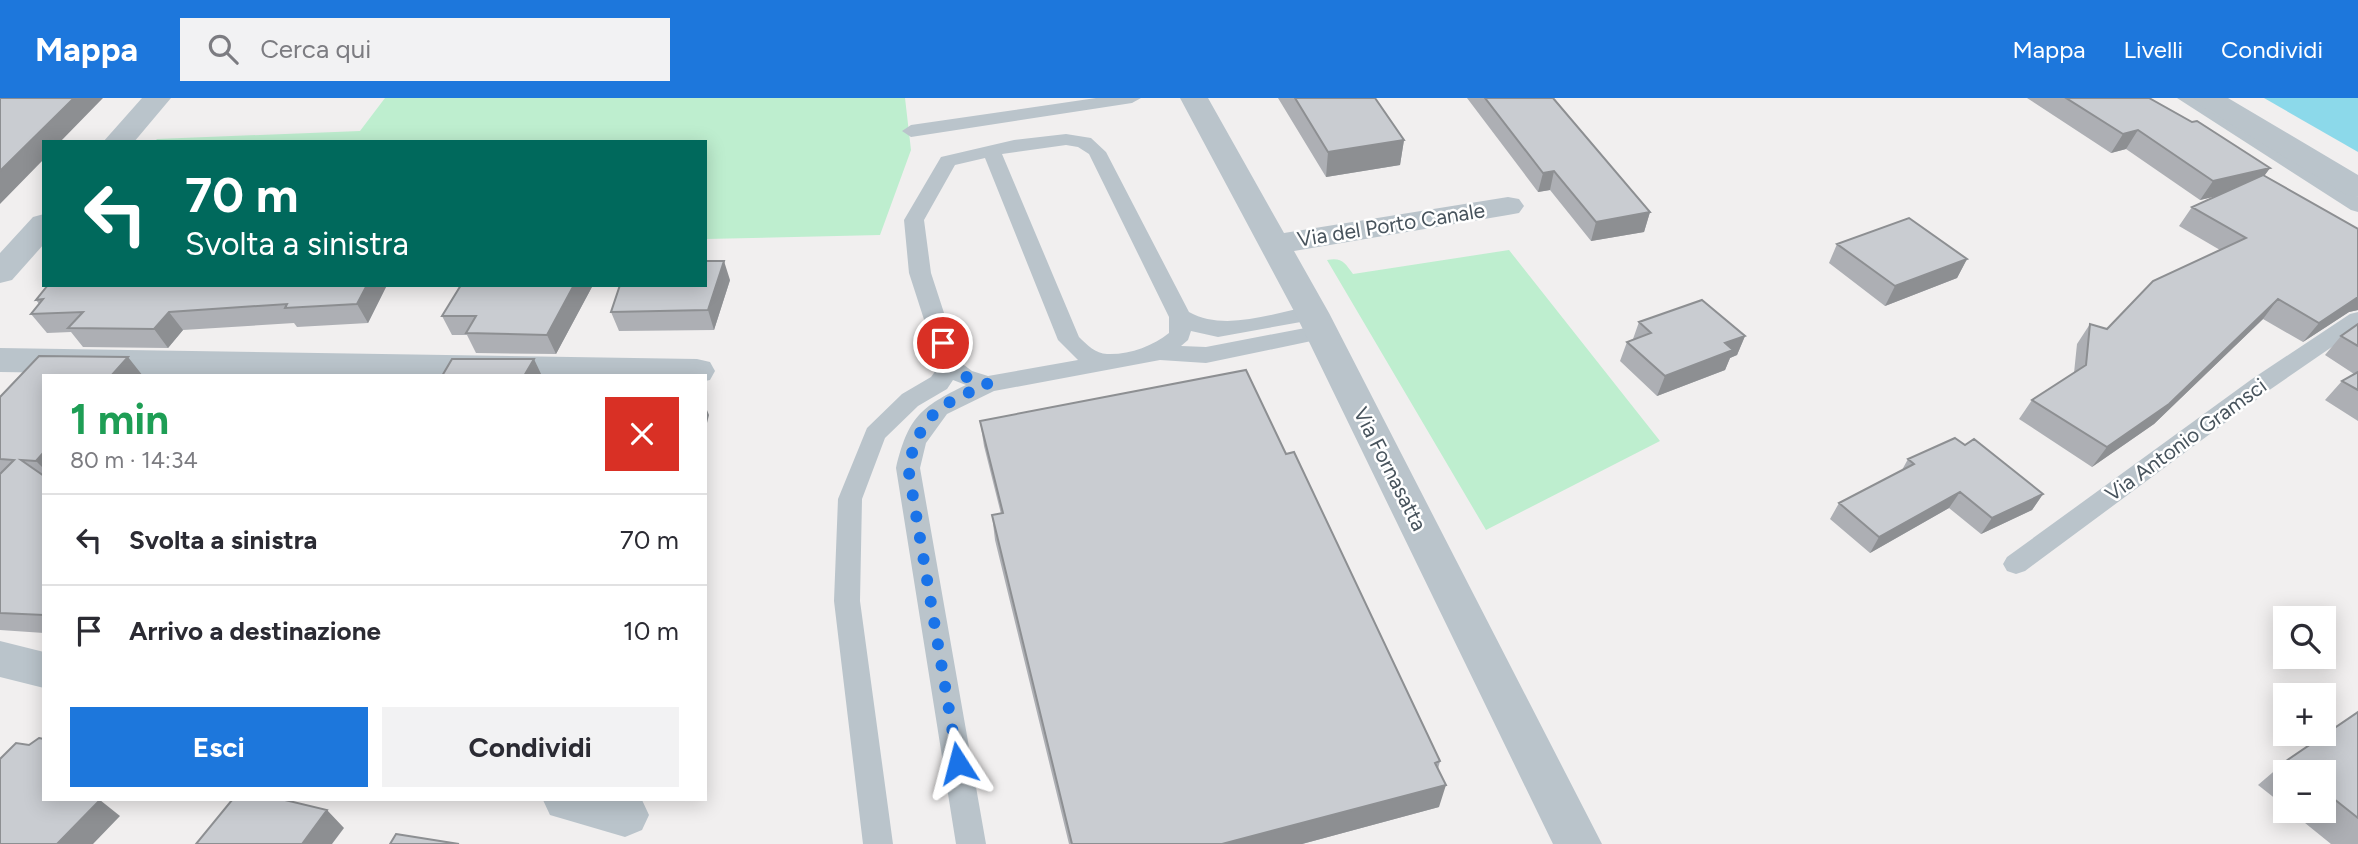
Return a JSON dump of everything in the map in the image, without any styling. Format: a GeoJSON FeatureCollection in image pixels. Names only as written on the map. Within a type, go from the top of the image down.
{"type":"FeatureCollection","features":[{"type":"Feature","properties":{"kind":"street"},"geometry":{"type":"LineString","coordinates":[[120,140],[157,98]]}},
{"type":"Feature","properties":{"kind":"street","name":"Via Fornasatta"},"geometry":{"type":"LineString","coordinates":[[1194,98],[1317,322],[1578,844]]}},
{"type":"Feature","properties":{"kind":"street"},"geometry":{"type":"LineString","coordinates":[[2208,98],[2358,188]]}},
{"type":"Feature","properties":{"kind":"street","name":"Via del Porto Canale"},"geometry":{"type":"LineString","coordinates":[[1275,244],[1508,206]]}},
{"type":"Feature","properties":{"kind":"street"},"geometry":{"type":"LineString","coordinates":[[0,273],[42,226]]}},
{"type":"Feature","properties":{"kind":"street"},"geometry":{"type":"LineString","coordinates":[[0,360],[390,370],[697,371]]}},
{"type":"Feature","properties":{"kind":"street"},"geometry":{"type":"LineString","coordinates":[[0,659],[42,670]]}},
{"type":"Feature","properties":{"kind":"street"},"geometry":{"type":"LineString","coordinates":[[571,801],[625,815]]}},
{"type":"Feature","properties":{"kind":"lane"},"geometry":{"type":"LineString","coordinates":[[911,131],[1132,98]]}},
{"type":"Feature","properties":{"kind":"lane"},"geometry":{"type":"LineString","coordinates":[[2186,98],[2358,205]]}},
{"type":"Feature","properties":{"kind":"lane"},"geometry":{"type":"LineString","coordinates":[[988,384],[964,377],[950,366],[920,273],[914,220],[948,161],[1042,142],[1076,140],[1088,143],[1097,152],[1180,317],[1180,335],[1160,352]]}},
{"type":"Feature","properties":{"kind":"lane"},"geometry":{"type":"LineString","coordinates":[[992,152],[1069,340],[1081,352],[1103,363]]}},
{"type":"Feature","properties":{"kind":"lane"},"geometry":{"type":"LineString","coordinates":[[1180,317],[1195,325],[1218,330],[1317,322]]}},
{"type":"Feature","properties":{"kind":"lane","name":"Via Antonio Gramsci"},"geometry":{"type":"LineString","coordinates":[[2016,564],[2260,384],[2358,319]]}},
{"type":"Feature","properties":{"kind":"lane"},"geometry":{"type":"LineString","coordinates":[[971,844],[908,467],[919,434],[939,408],[988,384],[1160,352],[1206,355],[1317,322]]}},
{"type":"Feature","properties":{"kind":"lane"},"geometry":{"type":"LineString","coordinates":[[878,844],[847,601],[850,499],[875,434],[911,400],[939,383],[950,366]]}},
{"type":"Feature","properties":{"kind":"green space"},"geometry":{"type":"Polygon","coordinates":[[[385,98],[905,98],[911,150],[880,235],[707,239],[707,140],[156,140],[360,131],[385,98]]]}},
{"type":"Feature","properties":{"kind":"green space"},"geometry":{"type":"Polygon","coordinates":[[[1509,250],[1660,441],[1486,530],[1327,260],[1336,259],[1343,262],[1353,274],[1509,250]]]}},
{"type":"Feature","properties":{"kind":"water"},"geometry":{"type":"Polygon","coordinates":[[[2264,98],[2358,98],[2358,152],[2264,98]]]}},
{"type":"Feature","properties":{"kind":"building"},"geometry":{"type":"Polygon","coordinates":[[[0,98],[74,98],[0,171],[0,98]]]}},
{"type":"Feature","properties":{"kind":"building"},"geometry":{"type":"Polygon","coordinates":[[[1295,98],[1375,98],[1404,140],[1328,152],[1295,98]]]}},
{"type":"Feature","properties":{"kind":"building"},"geometry":{"type":"Polygon","coordinates":[[[1485,98],[1553,98],[1650,212],[1596,222],[1554,171],[1543,173],[1485,98]]]}},
{"type":"Feature","properties":{"kind":"building"},"geometry":{"type":"Polygon","coordinates":[[[2066,98],[2149,98],[2192,122],[2197,121],[2270,168],[2213,181],[2138,130],[2123,134],[2066,98]]]}},
{"type":"Feature","properties":{"kind":"building"},"geometry":{"type":"Polygon","coordinates":[[[2263,175],[2358,229],[2358,297],[2319,323],[2278,299],[2169,404],[2107,447],[2032,400],[2086,365],[2090,324],[2107,329],[2153,281],[2246,238],[2192,207],[2263,175]]]}},
{"type":"Feature","properties":{"kind":"building"},"geometry":{"type":"Polygon","coordinates":[[[1909,218],[1967,259],[1895,286],[1837,244],[1909,218]]]}},
{"type":"Feature","properties":{"kind":"building"},"geometry":{"type":"Polygon","coordinates":[[[707,261],[724,261],[708,310],[611,312],[619,287],[707,287],[707,261]]]}},
{"type":"Feature","properties":{"kind":"building"},"geometry":{"type":"Polygon","coordinates":[[[46,287],[366,287],[357,304],[285,308],[287,304],[169,312],[154,329],[68,328],[83,312],[31,314],[43,299],[36,300],[46,287]]]}},
{"type":"Feature","properties":{"kind":"building"},"geometry":{"type":"Polygon","coordinates":[[[460,287],[573,287],[547,335],[466,333],[476,316],[442,316],[460,287]]]}},
{"type":"Feature","properties":{"kind":"building"},"geometry":{"type":"Polygon","coordinates":[[[1702,300],[1745,336],[1725,343],[1733,350],[1665,376],[1627,342],[1651,333],[1639,322],[1702,300]]]}},
{"type":"Feature","properties":{"kind":"building"},"geometry":{"type":"Polygon","coordinates":[[[2358,324],[2358,346],[2341,336],[2358,324]]]}},
{"type":"Feature","properties":{"kind":"building"},"geometry":{"type":"Polygon","coordinates":[[[39,356],[128,357],[113,374],[42,374],[42,454],[36,461],[21,460],[42,475],[42,615],[0,613],[0,474],[14,460],[0,459],[0,397],[39,356]]]}},
{"type":"Feature","properties":{"kind":"building"},"geometry":{"type":"Polygon","coordinates":[[[452,359],[534,359],[525,374],[443,374],[452,359]]]}},
{"type":"Feature","properties":{"kind":"building"},"geometry":{"type":"Polygon","coordinates":[[[1246,370],[1286,454],[1294,452],[1440,761],[1435,763],[1446,785],[1222,844],[1072,844],[992,515],[1003,513],[980,421],[1246,370]]]}},
{"type":"Feature","properties":{"kind":"building"},"geometry":{"type":"Polygon","coordinates":[[[2358,372],[2358,390],[2342,381],[2358,372]]]}},
{"type":"Feature","properties":{"kind":"building"},"geometry":{"type":"Polygon","coordinates":[[[1955,438],[1965,445],[1974,439],[2043,494],[1992,518],[1960,492],[1879,537],[1839,503],[1914,464],[1908,459],[1955,438]]]}},
{"type":"Feature","properties":{"kind":"building"},"geometry":{"type":"Polygon","coordinates":[[[2358,712],[2358,818],[2336,801],[2336,760],[2287,760],[2308,746],[2336,746],[2336,727],[2358,712]]]}},
{"type":"Feature","properties":{"kind":"building"},"geometry":{"type":"Polygon","coordinates":[[[42,739],[42,801],[99,801],[57,844],[0,844],[0,759],[16,743],[29,745],[42,739]]]}},
{"type":"Feature","properties":{"kind":"building"},"geometry":{"type":"Polygon","coordinates":[[[231,801],[289,801],[327,810],[302,844],[196,844],[231,801]]]}},
{"type":"Feature","properties":{"kind":"building"},"geometry":{"type":"Polygon","coordinates":[[[396,834],[459,844],[390,844],[396,834]]]}},
{"type":"Feature","properties":{"kind":"route"},"geometry":{"type":"LineString","coordinates":[[943,343],[950,366],[964,377],[988,384],[939,408],[924,425],[914,443],[908,467],[958,763]]}}]}
